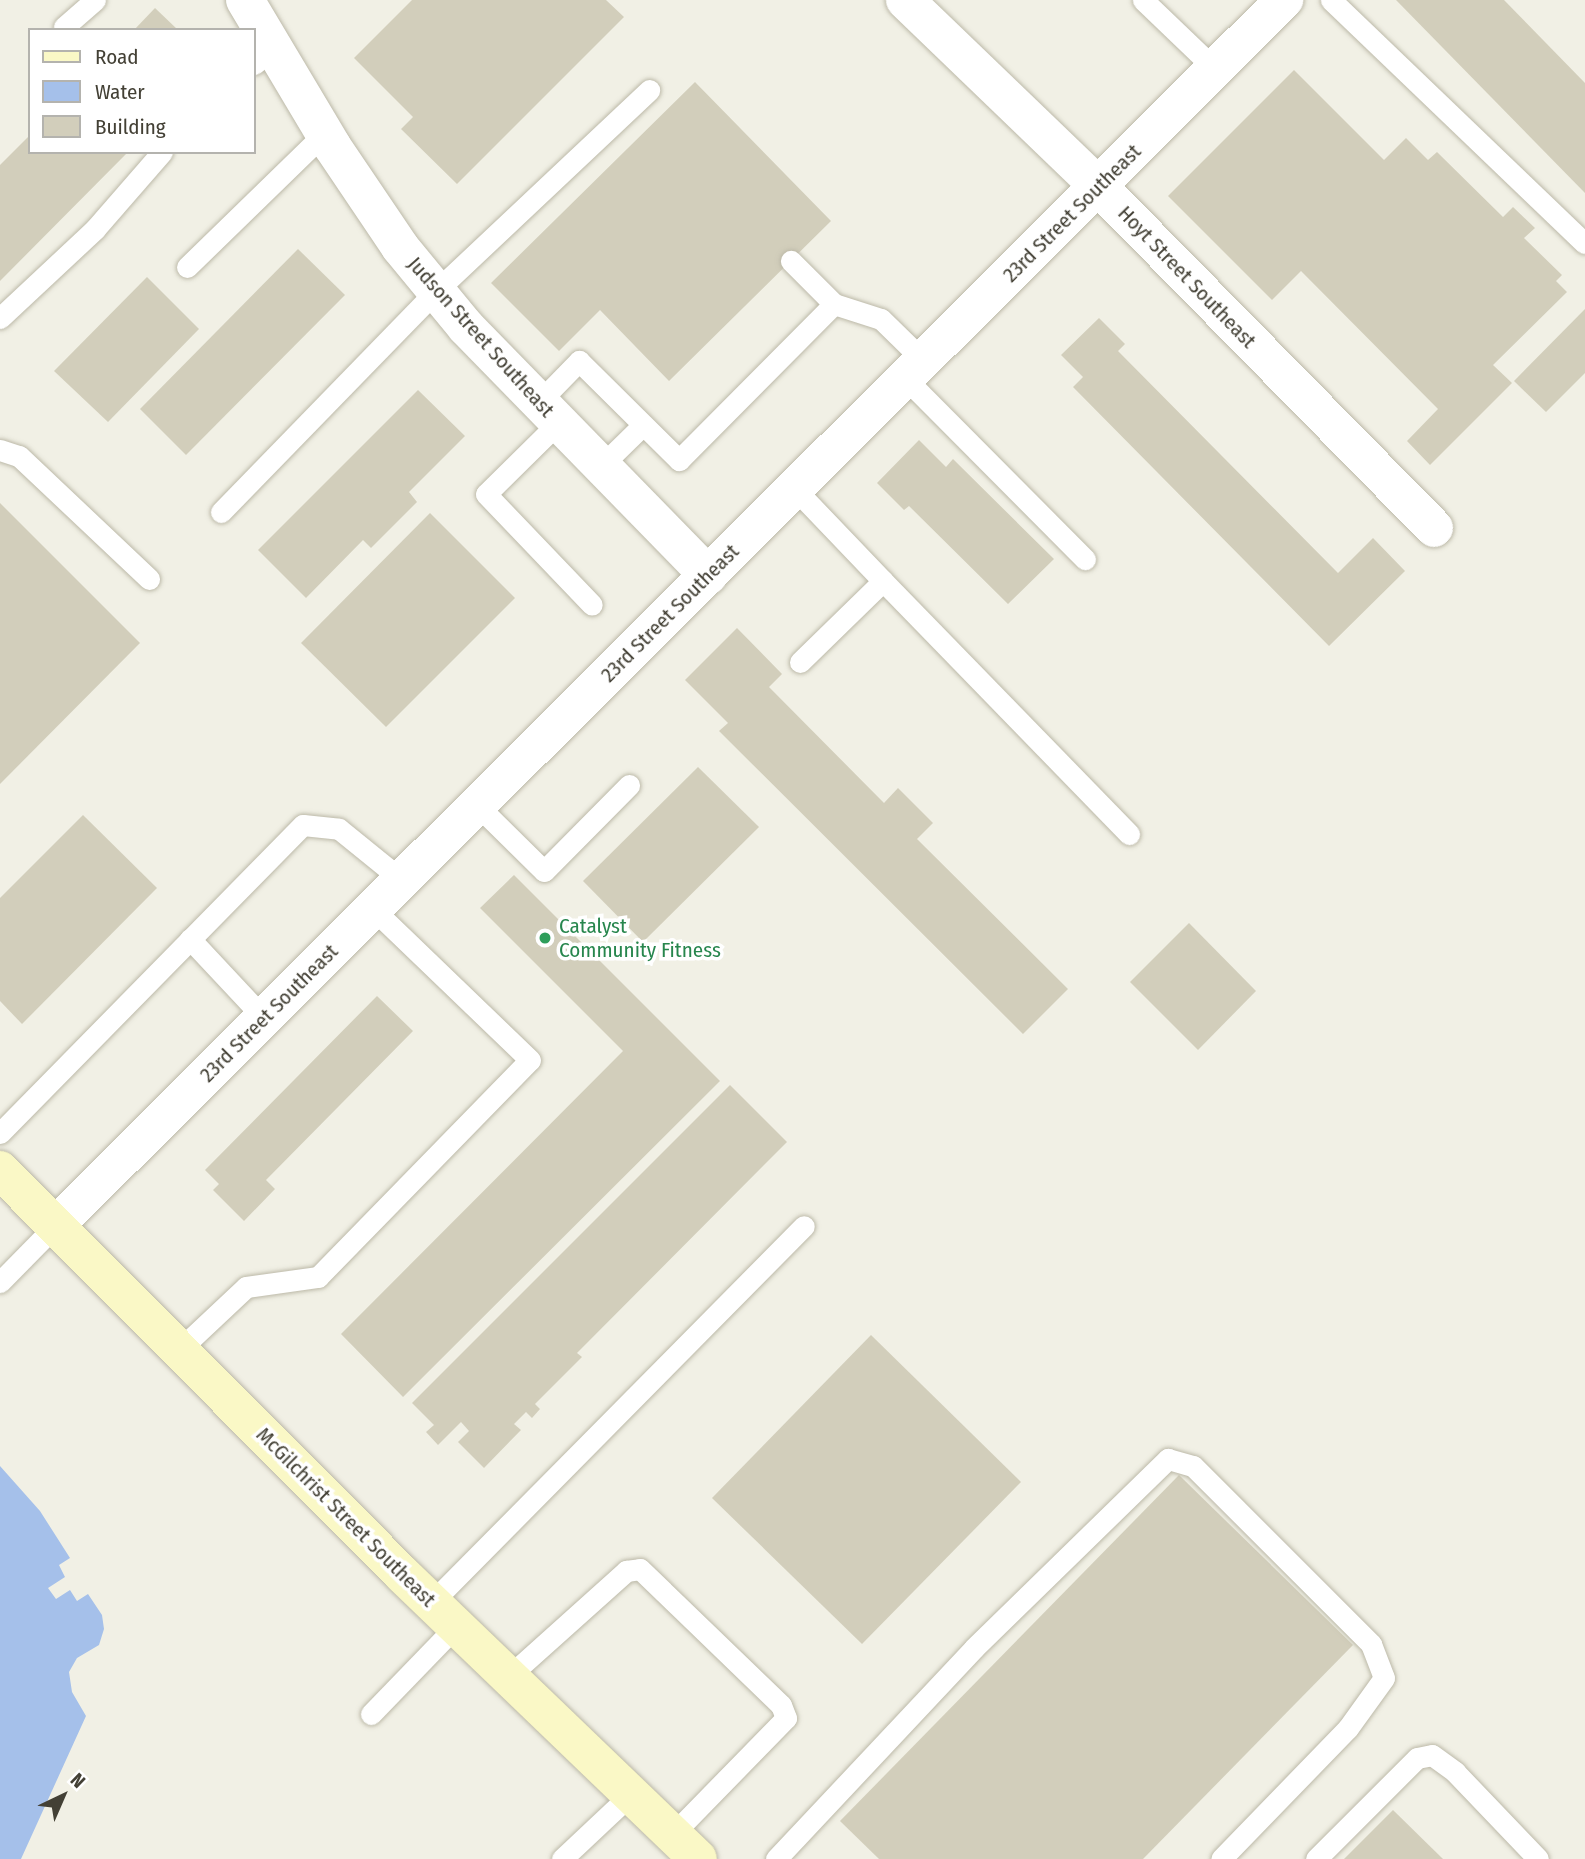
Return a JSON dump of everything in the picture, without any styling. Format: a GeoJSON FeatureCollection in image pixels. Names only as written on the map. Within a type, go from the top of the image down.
{"type":"FeatureCollection","features":[{"type":"Feature","properties":{"kind":"street","name":"Judson Street Southeast"},"geometry":{"type":"LineString","coordinates":[[245,0],[254,28]]}},
{"type":"Feature","properties":{"kind":"street","name":"Hoyt Street Southeast"},"geometry":{"type":"LineString","coordinates":[[905,0],[1099,187],[1434,528]]}},
{"type":"Feature","properties":{"kind":"street","name":"23rd Street Southeast"},"geometry":{"type":"LineString","coordinates":[[55,1225],[1284,0]]}},
{"type":"Feature","properties":{"kind":"street","name":"Judson Street Southeast"},"geometry":{"type":"LineString","coordinates":[[256,32],[264,56],[324,134],[400,247],[548,413],[708,575]]}},
{"type":"Feature","properties":{"kind":"street","name":"McGilchrist Street Southeast"},"geometry":{"type":"LineString","coordinates":[[0,1170],[443,1614],[685,1847]]}},
{"type":"Feature","properties":{"kind":"lane"},"geometry":{"type":"LineString","coordinates":[[64,27],[95,0]]}},
{"type":"Feature","properties":{"kind":"lane"},"geometry":{"type":"LineString","coordinates":[[1143,0],[1216,70]]}},
{"type":"Feature","properties":{"kind":"lane"},"geometry":{"type":"LineString","coordinates":[[1331,0],[1584,243]]}},
{"type":"Feature","properties":{"kind":"lane"},"geometry":{"type":"LineString","coordinates":[[221,512],[436,290],[649,90]]}},
{"type":"Feature","properties":{"kind":"lane"},"geometry":{"type":"LineString","coordinates":[[187,267],[324,134]]}},
{"type":"Feature","properties":{"kind":"lane"},"geometry":{"type":"LineString","coordinates":[[0,318],[95,229],[160,154]]}},
{"type":"Feature","properties":{"kind":"lane"},"geometry":{"type":"LineString","coordinates":[[792,261],[834,304],[881,319],[915,370],[1085,559]]}},
{"type":"Feature","properties":{"kind":"lane"},"geometry":{"type":"LineString","coordinates":[[592,605],[486,494],[548,413],[579,362],[679,460],[834,304]]}},
{"type":"Feature","properties":{"kind":"lane"},"geometry":{"type":"LineString","coordinates":[[600,467],[643,425]]}},
{"type":"Feature","properties":{"kind":"lane"},"geometry":{"type":"LineString","coordinates":[[0,450],[19,456],[149,579]]}},
{"type":"Feature","properties":{"kind":"lane"},"geometry":{"type":"LineString","coordinates":[[795,489],[1129,834]]}},
{"type":"Feature","properties":{"kind":"lane"},"geometry":{"type":"LineString","coordinates":[[800,662],[883,581]]}},
{"type":"Feature","properties":{"kind":"lane"},"geometry":{"type":"LineString","coordinates":[[477,805],[544,871],[629,785]]}},
{"type":"Feature","properties":{"kind":"lane"},"geometry":{"type":"LineString","coordinates":[[0,1133],[303,825],[339,829],[402,880]]}},
{"type":"Feature","properties":{"kind":"lane"},"geometry":{"type":"LineString","coordinates":[[179,1350],[246,1287],[318,1277],[530,1060],[373,909]]}},
{"type":"Feature","properties":{"kind":"lane"},"geometry":{"type":"LineString","coordinates":[[190,939],[264,1018]]}},
{"type":"Feature","properties":{"kind":"lane"},"geometry":{"type":"LineString","coordinates":[[0,1282],[55,1225]]}},
{"type":"Feature","properties":{"kind":"lane"},"geometry":{"type":"LineString","coordinates":[[371,1714],[443,1614],[804,1226]]}},
{"type":"Feature","properties":{"kind":"lane"},"geometry":{"type":"LineString","coordinates":[[776,1859],[974,1648],[1168,1459],[1193,1466],[1362,1634],[1371,1644],[1384,1678],[1348,1728],[1221,1859]]}},
{"type":"Feature","properties":{"kind":"lane"},"geometry":{"type":"LineString","coordinates":[[509,1677],[626,1571],[640,1569],[781,1705],[786,1718],[685,1847]]}},
{"type":"Feature","properties":{"kind":"lane"},"geometry":{"type":"LineString","coordinates":[[1317,1859],[1417,1758],[1432,1755],[1455,1772],[1538,1859]]}},
{"type":"Feature","properties":{"kind":"lane"},"geometry":{"type":"LineString","coordinates":[[562,1859],[630,1795]]}},
{"type":"Feature","properties":{"kind":"water"},"geometry":{"type":"Polygon","coordinates":[[[0,1466],[40,1511],[70,1558],[59,1565],[65,1577],[48,1588],[56,1599],[70,1590],[77,1601],[88,1594],[102,1615],[104,1629],[99,1645],[77,1658],[69,1672],[72,1692],[86,1716],[21,1859],[0,1859],[0,1466]]]}},
{"type":"Feature","properties":{"kind":"building"},"geometry":{"type":"Polygon","coordinates":[[[412,0],[606,0],[624,17],[457,184],[401,129],[413,117],[354,58],[412,0]]]}},
{"type":"Feature","properties":{"kind":"building"},"geometry":{"type":"Polygon","coordinates":[[[1396,0],[1504,0],[1585,83],[1585,193],[1396,0]]]}},
{"type":"Feature","properties":{"kind":"building"},"geometry":{"type":"Polygon","coordinates":[[[155,8],[176,28],[136,28],[155,8]]]}},
{"type":"Feature","properties":{"kind":"building"},"geometry":{"type":"Polygon","coordinates":[[[1294,70],[1384,160],[1406,138],[1428,160],[1437,152],[1503,217],[1513,207],[1535,228],[1524,238],[1562,275],[1556,281],[1567,292],[1493,365],[1512,383],[1430,465],[1407,441],[1438,409],[1301,271],[1272,300],[1168,196],[1294,70]]]}},
{"type":"Feature","properties":{"kind":"building"},"geometry":{"type":"Polygon","coordinates":[[[695,82],[831,221],[669,381],[600,310],[559,351],[491,283],[695,82]]]}},
{"type":"Feature","properties":{"kind":"building"},"geometry":{"type":"Polygon","coordinates":[[[28,137],[28,154],[126,154],[0,281],[0,165],[28,137]]]}},
{"type":"Feature","properties":{"kind":"building"},"geometry":{"type":"Polygon","coordinates":[[[298,249],[345,295],[186,455],[140,409],[298,249]]]}},
{"type":"Feature","properties":{"kind":"building"},"geometry":{"type":"Polygon","coordinates":[[[147,277],[199,329],[108,422],[54,371],[147,277]]]}},
{"type":"Feature","properties":{"kind":"building"},"geometry":{"type":"Polygon","coordinates":[[[1585,309],[1585,373],[1546,412],[1514,381],[1585,309]]]}},
{"type":"Feature","properties":{"kind":"building"},"geometry":{"type":"Polygon","coordinates":[[[1099,318],[1125,344],[1118,351],[1338,573],[1373,538],[1405,571],[1329,646],[1073,387],[1083,377],[1061,355],[1099,318]]]}},
{"type":"Feature","properties":{"kind":"building"},"geometry":{"type":"Polygon","coordinates":[[[418,390],[465,436],[409,492],[417,502],[371,548],[363,540],[306,598],[258,550],[418,390]]]}},
{"type":"Feature","properties":{"kind":"building"},"geometry":{"type":"Polygon","coordinates":[[[919,440],[946,467],[953,459],[1054,559],[1008,604],[909,506],[904,510],[877,483],[919,440]]]}},
{"type":"Feature","properties":{"kind":"building"},"geometry":{"type":"Polygon","coordinates":[[[0,503],[140,643],[0,784],[0,503]]]}},
{"type":"Feature","properties":{"kind":"building"},"geometry":{"type":"Polygon","coordinates":[[[430,513],[515,598],[386,727],[301,643],[430,513]]]}},
{"type":"Feature","properties":{"kind":"building"},"geometry":{"type":"Polygon","coordinates":[[[737,628],[782,674],[769,687],[884,803],[898,788],[933,823],[917,839],[1068,989],[1023,1034],[719,731],[728,723],[685,680],[737,628]]]}},
{"type":"Feature","properties":{"kind":"building"},"geometry":{"type":"Polygon","coordinates":[[[698,767],[759,827],[643,942],[583,881],[698,767]]]}},
{"type":"Feature","properties":{"kind":"building"},"geometry":{"type":"Polygon","coordinates":[[[83,815],[157,888],[22,1024],[0,1001],[0,898],[83,815]]]}},
{"type":"Feature","properties":{"kind":"building"},"geometry":{"type":"Polygon","coordinates":[[[514,875],[720,1081],[403,1397],[341,1334],[623,1051],[480,908],[514,875]]]}},
{"type":"Feature","properties":{"kind":"building"},"geometry":{"type":"Polygon","coordinates":[[[1189,923],[1256,991],[1198,1050],[1130,982],[1189,923]]]}},
{"type":"Feature","properties":{"kind":"building"},"geometry":{"type":"Polygon","coordinates":[[[377,996],[413,1031],[266,1180],[275,1189],[244,1221],[213,1190],[219,1184],[205,1170],[377,996]]]}},
{"type":"Feature","properties":{"kind":"building"},"geometry":{"type":"Polygon","coordinates":[[[730,1085],[787,1142],[577,1353],[582,1357],[535,1404],[540,1409],[532,1418],[526,1412],[514,1424],[521,1430],[484,1468],[458,1442],[469,1431],[461,1422],[438,1445],[426,1432],[434,1425],[412,1403],[730,1085]]]}},
{"type":"Feature","properties":{"kind":"building"},"geometry":{"type":"Polygon","coordinates":[[[871,1335],[1021,1482],[862,1644],[712,1498],[871,1335]]]}},
{"type":"Feature","properties":{"kind":"building"},"geometry":{"type":"Polygon","coordinates":[[[1179,1475],[1353,1645],[1143,1859],[879,1859],[840,1821],[1179,1475]]]}},
{"type":"Feature","properties":{"kind":"building"},"geometry":{"type":"Polygon","coordinates":[[[1393,1810],[1443,1859],[1344,1859],[1393,1810]]]}},
{"type":"Feature","properties":{"kind":"place","name":"Catalyst Community Fitness"},"geometry":{"type":"Point","coordinates":[545,938]}}]}
